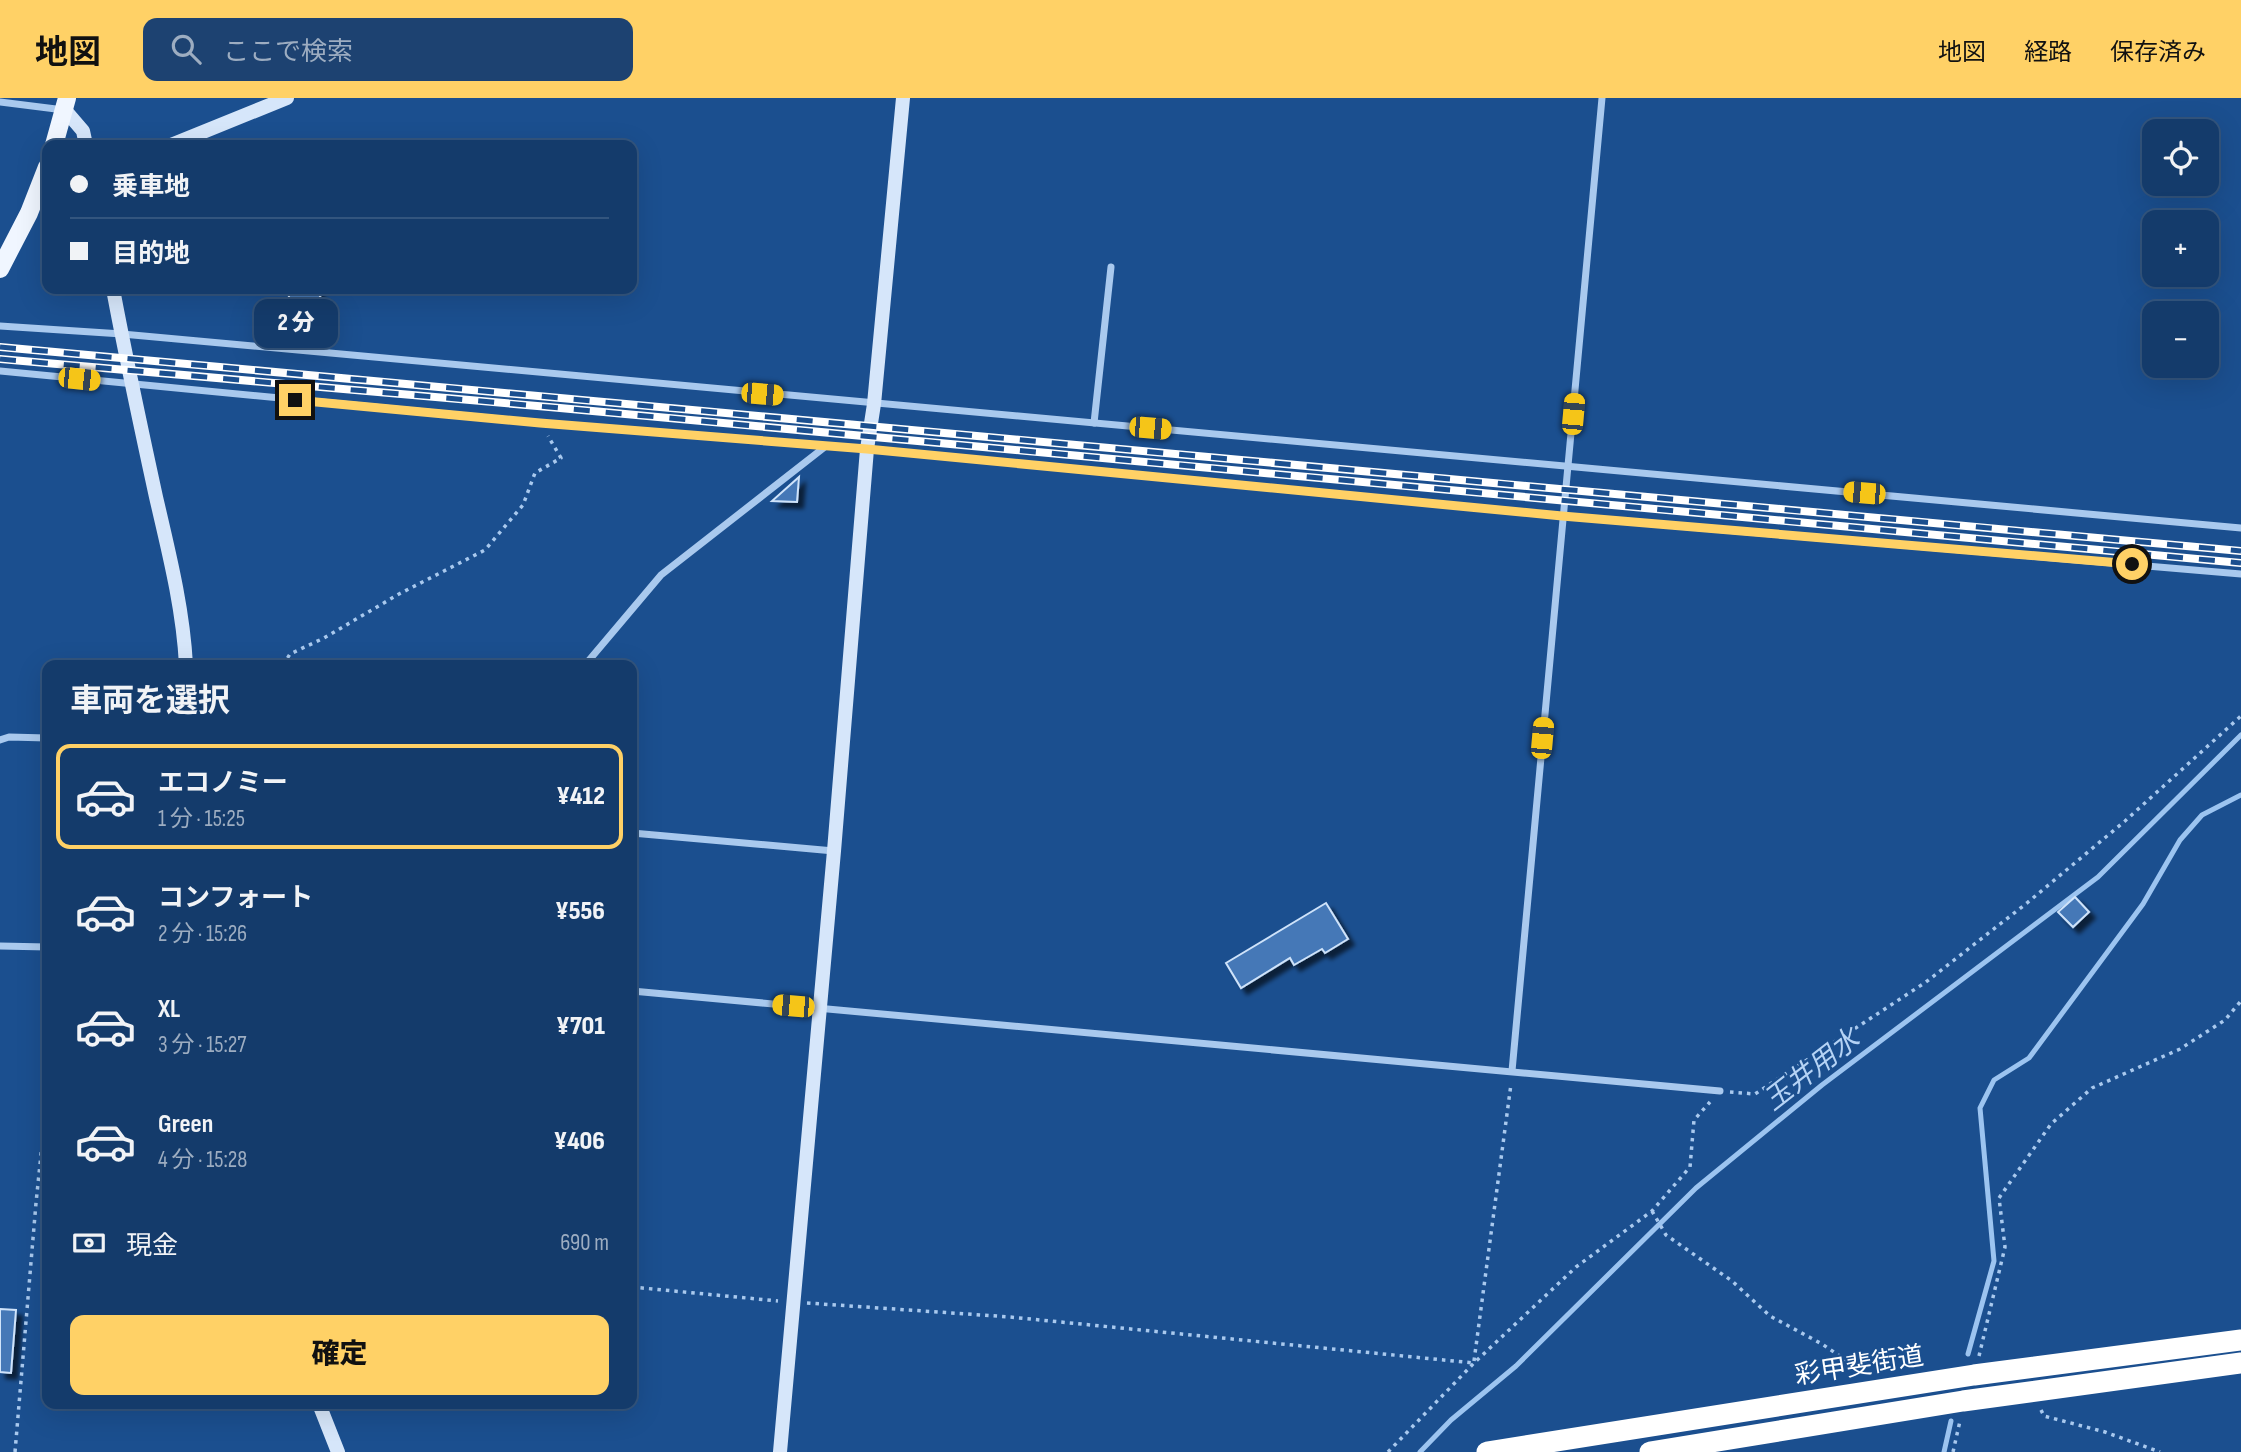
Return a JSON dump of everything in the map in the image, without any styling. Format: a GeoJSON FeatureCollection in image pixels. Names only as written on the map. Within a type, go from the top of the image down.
{"type":"FeatureCollection","features":[{"type":"Feature","properties":{"kind":"highway","name":"彩甲斐街道"},"geometry":{"type":"LineString","coordinates":[[1487,1452],[1974,1375],[2241,1340]]}},
{"type":"Feature","properties":{"kind":"highway","name":"彩甲斐街道"},"geometry":{"type":"LineString","coordinates":[[1650,1452],[1963,1401],[2241,1363]]}},
{"type":"Feature","properties":{"kind":"main road"},"geometry":{"type":"LineString","coordinates":[[55,140],[66,104]]}},
{"type":"Feature","properties":{"kind":"main road"},"geometry":{"type":"LineString","coordinates":[[0,270],[29,213],[42,180]]}},
{"type":"Feature","properties":{"kind":"street"},"geometry":{"type":"LineString","coordinates":[[182,140],[287,98]]}},
{"type":"Feature","properties":{"kind":"street"},"geometry":{"type":"LineString","coordinates":[[780,1452],[867,449],[874,404],[902,98]]}},
{"type":"Feature","properties":{"kind":"street"},"geometry":{"type":"LineString","coordinates":[[1512,1071],[1602,98]]}},
{"type":"Feature","properties":{"kind":"street"},"geometry":{"type":"LineString","coordinates":[[0,102],[66,104],[83,131],[85,140]]}},
{"type":"Feature","properties":{"kind":"street"},"geometry":{"type":"LineString","coordinates":[[1094,424],[1111,267]]}},
{"type":"Feature","properties":{"kind":"street"},"geometry":{"type":"LineString","coordinates":[[114,294],[131,384],[179,598],[186,660]]}},
{"type":"Feature","properties":{"kind":"street"},"geometry":{"type":"LineString","coordinates":[[0,326],[122,334],[2241,528]]}},
{"type":"Feature","properties":{"kind":"street"},"geometry":{"type":"LineString","coordinates":[[0,371],[540,423],[867,449],[1562,516],[2241,574]]}},
{"type":"Feature","properties":{"kind":"street"},"geometry":{"type":"LineString","coordinates":[[589,660],[661,575],[825,446]]}},
{"type":"Feature","properties":{"kind":"street"},"geometry":{"type":"LineString","coordinates":[[0,740],[9,737],[42,738]]}},
{"type":"Feature","properties":{"kind":"street"},"geometry":{"type":"LineString","coordinates":[[637,833],[834,851]]}},
{"type":"Feature","properties":{"kind":"street"},"geometry":{"type":"LineString","coordinates":[[0,946],[42,947]]}},
{"type":"Feature","properties":{"kind":"street"},"geometry":{"type":"LineString","coordinates":[[637,991],[1720,1091]]}},
{"type":"Feature","properties":{"kind":"street"},"geometry":{"type":"LineString","coordinates":[[321,1409],[338,1452]]}},
{"type":"Feature","properties":{"kind":"path"},"geometry":{"type":"LineString","coordinates":[[286,660],[290,654],[485,550],[523,505],[535,473],[561,458],[540,423]]}},
{"type":"Feature","properties":{"kind":"path"},"geometry":{"type":"LineString","coordinates":[[1388,1452],[1474,1363],[1576,1267],[1652,1212],[1690,1167],[1694,1119],[1720,1091],[1755,1094],[1926,982],[2125,821],[2241,716]]}},
{"type":"Feature","properties":{"kind":"path"},"geometry":{"type":"LineString","coordinates":[[1974,1375],[2005,1247],[1999,1198],[2050,1124],[2092,1088],[2180,1049],[2210,1031],[2225,1020],[2241,1001]]}},
{"type":"Feature","properties":{"kind":"path"},"geometry":{"type":"LineString","coordinates":[[1474,1363],[1512,1071]]}},
{"type":"Feature","properties":{"kind":"path"},"geometry":{"type":"LineString","coordinates":[[15,1452],[42,1145]]}},
{"type":"Feature","properties":{"kind":"path"},"geometry":{"type":"LineString","coordinates":[[1652,1212],[1666,1235],[1732,1280],[1770,1316],[1822,1344],[1883,1389]]}},
{"type":"Feature","properties":{"kind":"path"},"geometry":{"type":"LineString","coordinates":[[637,1287],[793,1303],[1010,1317],[1474,1363]]}},
{"type":"Feature","properties":{"kind":"path"},"geometry":{"type":"LineString","coordinates":[[1953,1452],[1963,1401]]}},
{"type":"Feature","properties":{"kind":"path"},"geometry":{"type":"LineString","coordinates":[[2040,1409],[2044,1416],[2105,1432],[2160,1452]]}},
{"type":"Feature","properties":{"kind":"building"},"geometry":{"type":"Polygon","coordinates":[[[288,294],[319,294],[324,306],[297,317],[288,294]]]}},
{"type":"Feature","properties":{"kind":"building"},"geometry":{"type":"Polygon","coordinates":[[[799,477],[797,502],[772,501],[799,477]]]}},
{"type":"Feature","properties":{"kind":"building"},"geometry":{"type":"Polygon","coordinates":[[[2075,897],[2089,912],[2073,927],[2058,912],[2075,897]]]}},
{"type":"Feature","properties":{"kind":"building"},"geometry":{"type":"Polygon","coordinates":[[[1326,903],[1348,939],[1325,953],[1322,949],[1294,965],[1290,958],[1241,988],[1226,963],[1326,903]]]}},
{"type":"Feature","properties":{"kind":"building"},"geometry":{"type":"Polygon","coordinates":[[[0,1309],[16,1310],[11,1373],[0,1372],[0,1309]]]}},
{"type":"Feature","properties":{"kind":"waterway","name":"玉井用水"},"geometry":{"type":"LineString","coordinates":[[1420,1452],[1451,1420],[1516,1366],[1696,1188],[1822,1085],[2098,877],[2241,735]]}},
{"type":"Feature","properties":{"kind":"waterway"},"geometry":{"type":"LineString","coordinates":[[1968,1354],[1994,1261],[1980,1108],[1994,1080],[2029,1058],[2143,904],[2180,840],[2202,815],[2241,795]]}},
{"type":"Feature","properties":{"kind":"waterway"},"geometry":{"type":"LineString","coordinates":[[1944,1452],[1951,1421]]}},
{"type":"Feature","properties":{"kind":"railway"},"geometry":{"type":"LineString","coordinates":[[0,347],[2241,551]]}},
{"type":"Feature","properties":{"kind":"railway"},"geometry":{"type":"LineString","coordinates":[[0,359],[2241,563]]}},
{"type":"Feature","properties":{"kind":"route"},"geometry":{"type":"LineString","coordinates":[[295,400],[867,449],[1562,516],[2132,564]]}}]}
